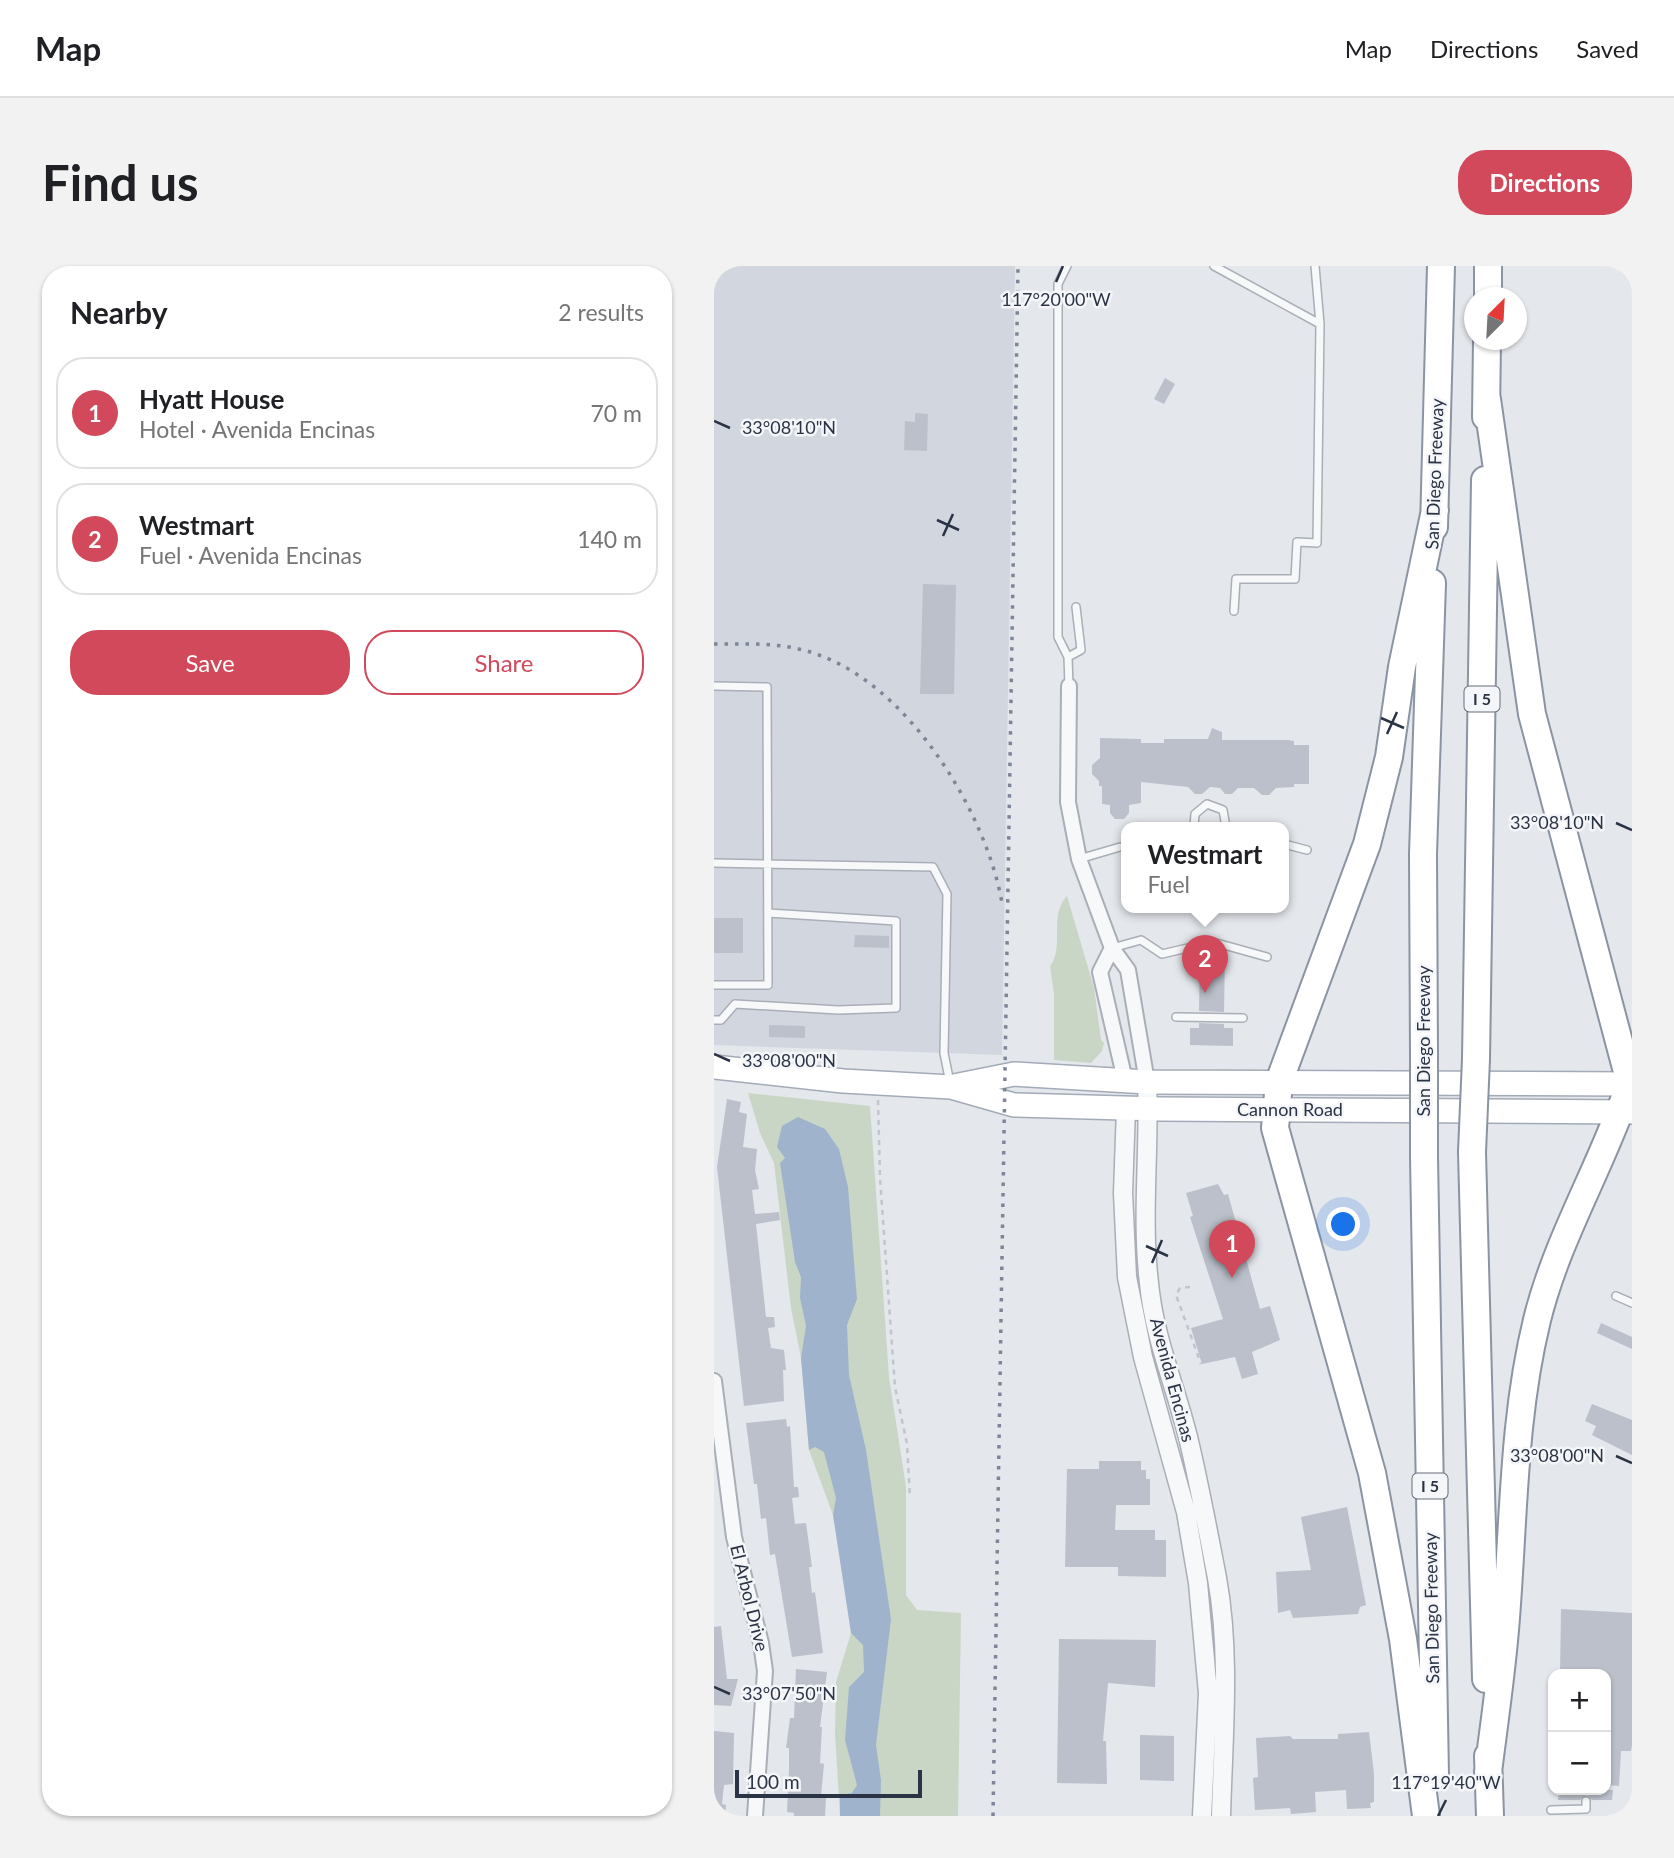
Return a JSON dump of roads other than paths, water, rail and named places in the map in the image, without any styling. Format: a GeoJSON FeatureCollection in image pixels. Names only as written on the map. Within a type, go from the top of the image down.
{"type":"FeatureCollection","features":[{"type":"Feature","properties":{"kind":"highway","name":"San Diego Freeway"},"geometry":{"type":"LineString","coordinates":[[1436,1816],[1424,1157],[1423,854],[1441,266]]}},
{"type":"Feature","properties":{"kind":"highway"},"geometry":{"type":"LineString","coordinates":[[1488,266],[1488,287]]}},
{"type":"Feature","properties":{"kind":"highway","name":"I 5"},"geometry":{"type":"LineString","coordinates":[[1487,350],[1476,1059],[1472,1152],[1490,1816]]}},
{"type":"Feature","properties":{"kind":"highway"},"geometry":{"type":"LineString","coordinates":[[1487,398],[1532,714],[1631,1084],[1626,1112],[1558,1256],[1538,1317],[1524,1381],[1513,1481],[1505,1630],[1488,1772]]}},
{"type":"Feature","properties":{"kind":"highway"},"geometry":{"type":"LineString","coordinates":[[1426,1816],[1403,1639],[1372,1473],[1275,1132],[1279,1082],[1367,844],[1389,757],[1402,667],[1435,510]]}},
{"type":"Feature","properties":{"kind":"main road","name":"Cannon Road"},"geometry":{"type":"LineString","coordinates":[[714,1067],[877,1083],[951,1087],[1005,1104],[1277,1110],[1626,1112]]}},
{"type":"Feature","properties":{"kind":"main road","name":"Cannon Road"},"geometry":{"type":"LineString","coordinates":[[951,1087],[1006,1074],[1136,1081],[1631,1084]]}},
{"type":"Feature","properties":{"kind":"street","name":"Avenida Encinas"},"geometry":{"type":"LineString","coordinates":[[1069,686],[1069,802],[1079,859],[1112,948],[1128,970],[1149,1283],[1157,1336],[1188,1437],[1217,1581],[1225,1683],[1221,1816]]}},
{"type":"Feature","properties":{"kind":"street","name":"Avenida Encinas"},"geometry":{"type":"LineString","coordinates":[[1112,948],[1100,972],[1136,1081]]}},
{"type":"Feature","properties":{"kind":"street","name":"Avenida Encinas"},"geometry":{"type":"LineString","coordinates":[[1137,1108],[1123,1193],[1127,1277],[1143,1357],[1171,1447],[1192,1542],[1208,1693],[1202,1816]]}},
{"type":"Feature","properties":{"kind":"street","name":"El Arbol Drive"},"geometry":{"type":"LineString","coordinates":[[714,1381],[734,1537],[761,1643],[765,1671],[755,1816]]}},
{"type":"Feature","properties":{"kind":"lane"},"geometry":{"type":"LineString","coordinates":[[1067,266],[1058,284],[1058,637],[1068,657],[1069,686]]}},
{"type":"Feature","properties":{"kind":"lane"},"geometry":{"type":"LineString","coordinates":[[1214,266],[1320,324]]}},
{"type":"Feature","properties":{"kind":"lane"},"geometry":{"type":"LineString","coordinates":[[1234,611],[1236,579],[1294,579],[1297,542],[1317,543],[1320,324],[1315,266]]}},
{"type":"Feature","properties":{"kind":"lane"},"geometry":{"type":"LineString","coordinates":[[1068,657],[1081,650],[1076,607]]}},
{"type":"Feature","properties":{"kind":"lane"},"geometry":{"type":"LineString","coordinates":[[714,686],[767,687],[768,863],[768,985],[714,985]]}},
{"type":"Feature","properties":{"kind":"lane"},"geometry":{"type":"LineString","coordinates":[[1193,822],[1198,809],[1213,804],[1226,815],[1226,822]]}},
{"type":"Feature","properties":{"kind":"lane"},"geometry":{"type":"LineString","coordinates":[[1289,845],[1307,850]]}},
{"type":"Feature","properties":{"kind":"lane"},"geometry":{"type":"LineString","coordinates":[[1079,859],[1120,846]]}},
{"type":"Feature","properties":{"kind":"lane"},"geometry":{"type":"LineString","coordinates":[[714,863],[933,867],[947,894],[944,1053],[951,1087]]}},
{"type":"Feature","properties":{"kind":"lane"},"geometry":{"type":"LineString","coordinates":[[714,1020],[721,1020],[735,1004],[838,1010],[896,1008],[895,921],[768,914]]}},
{"type":"Feature","properties":{"kind":"lane"},"geometry":{"type":"LineString","coordinates":[[1112,948],[1141,940],[1162,954],[1213,942],[1267,957]]}},
{"type":"Feature","properties":{"kind":"lane"},"geometry":{"type":"LineString","coordinates":[[1176,1017],[1243,1018]]}},
{"type":"Feature","properties":{"kind":"lane"},"geometry":{"type":"LineString","coordinates":[[1616,1296],[1632,1303]]}},
{"type":"Feature","properties":{"kind":"lane"},"geometry":{"type":"LineString","coordinates":[[1171,1447],[1188,1437]]}},
{"type":"Feature","properties":{"kind":"lane"},"geometry":{"type":"LineString","coordinates":[[1551,1810],[1586,1809],[1586,1801]]}},
{"type":"Feature","properties":{"kind":"water"},"geometry":{"type":"Polygon","coordinates":[[[798,1117],[825,1129],[839,1149],[848,1187],[857,1299],[847,1325],[849,1375],[866,1450],[891,1619],[876,1745],[881,1780],[880,1816],[840,1816],[840,1795],[852,1793],[857,1785],[845,1740],[849,1687],[864,1672],[863,1645],[851,1633],[833,1515],[836,1498],[824,1452],[815,1447],[809,1450],[801,1358],[806,1326],[800,1298],[801,1277],[795,1262],[780,1163],[785,1158],[777,1147],[782,1126],[798,1117]]]}},
{"type":"Feature","properties":{"kind":"railway"},"geometry":{"type":"LineString","coordinates":[[993,1816],[1018,266]]}},
{"type":"Feature","properties":{"kind":"railway"},"geometry":{"type":"LineString","coordinates":[[714,644],[767,645],[806,651],[852,671],[884,695],[913,724],[939,757],[961,793],[979,830],[1002,903]]}},
{"type":"Feature","properties":{"kind":"place","name":"Westmart"},"geometry":{"type":"Point","coordinates":[1205,993]}},
{"type":"Feature","properties":{"kind":"place","name":"Hyatt House"},"geometry":{"type":"Point","coordinates":[1232,1278]}}]}
